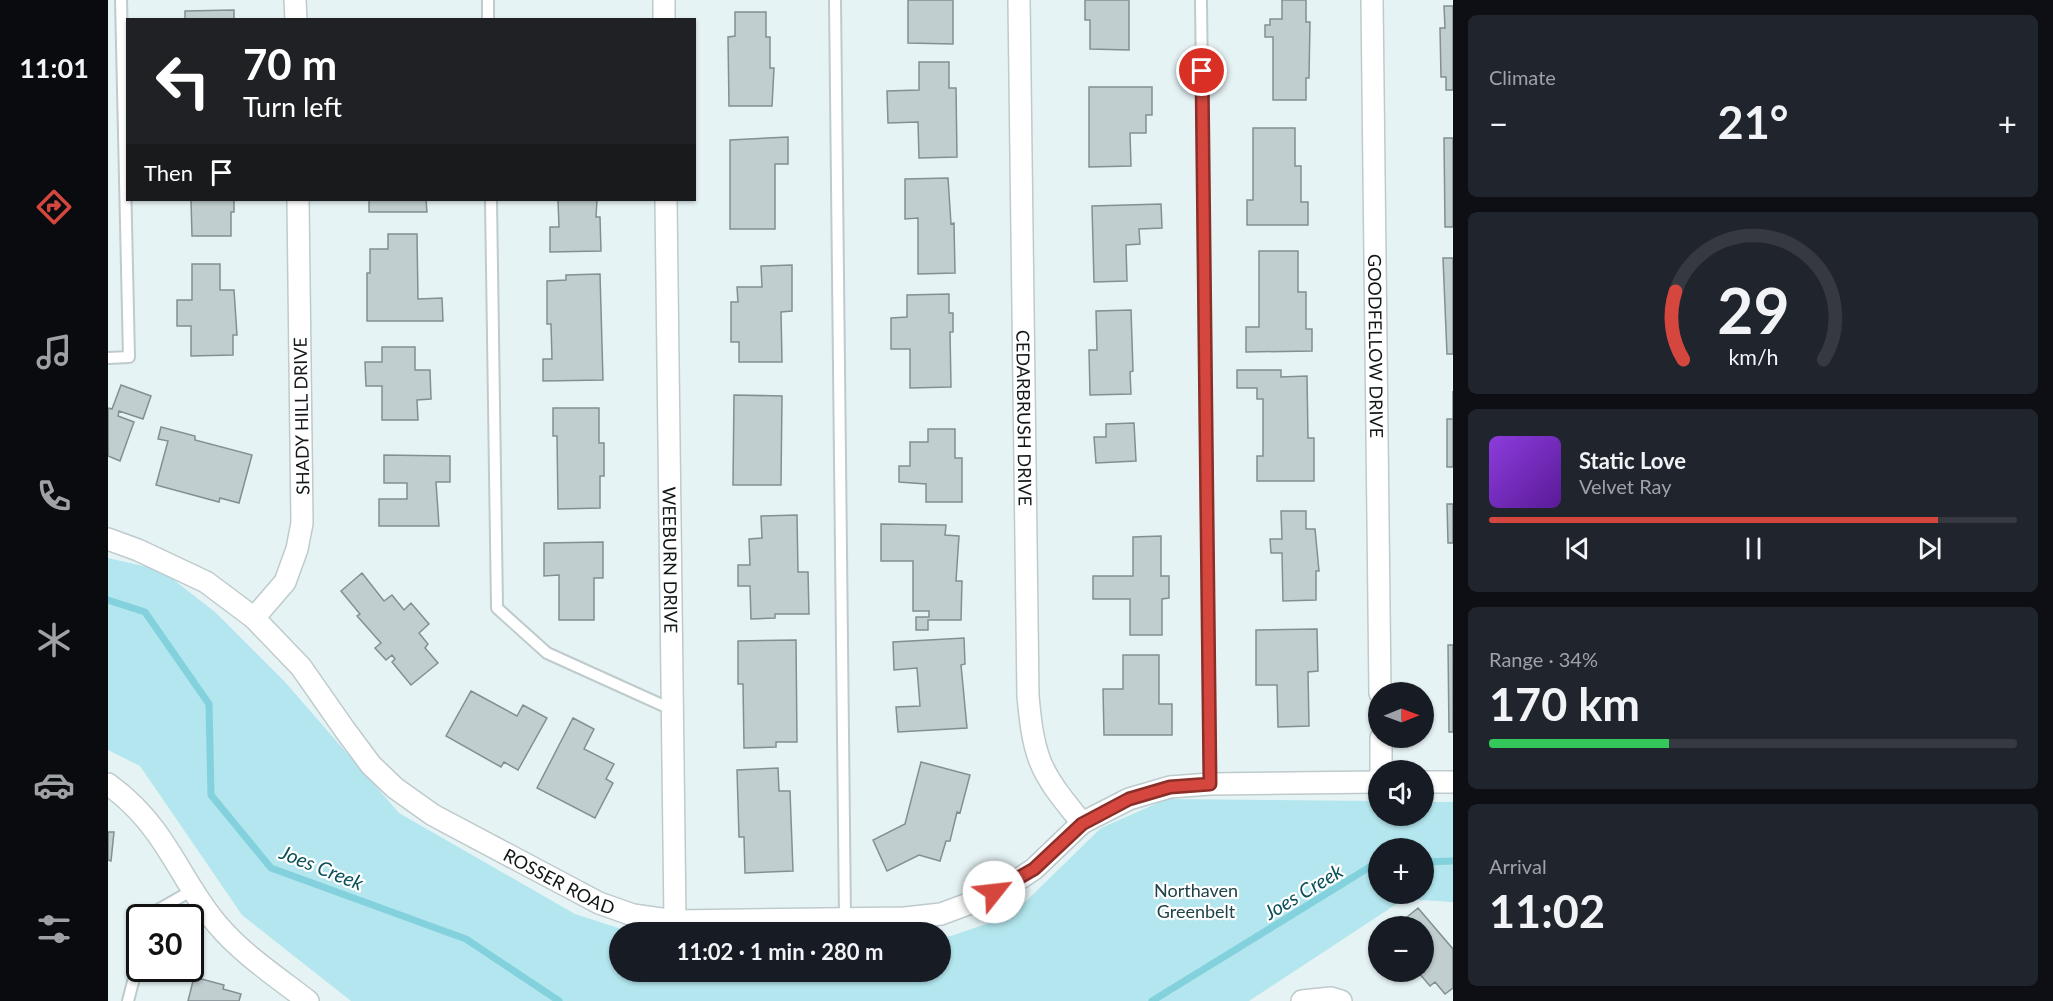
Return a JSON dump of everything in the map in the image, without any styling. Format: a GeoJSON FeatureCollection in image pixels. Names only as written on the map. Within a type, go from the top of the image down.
{"type":"FeatureCollection","features":[{"type":"Feature","properties":{"kind":"street"},"geometry":{"type":"LineString","coordinates":[[295,0],[296,18]]}},
{"type":"Feature","properties":{"kind":"street"},"geometry":{"type":"LineString","coordinates":[[664,0],[664,18]]}},
{"type":"Feature","properties":{"kind":"street","name":"CEDARBRUSH DRIVE"},"geometry":{"type":"LineString","coordinates":[[1018,0],[1028,696],[1032,729],[1040,760],[1050,779],[1082,824]]}},
{"type":"Feature","properties":{"kind":"street","name":"GOODFELLOW DRIVE"},"geometry":{"type":"LineString","coordinates":[[1372,0],[1380,682]]}},
{"type":"Feature","properties":{"kind":"street","name":"SHADY HILL DRIVE"},"geometry":{"type":"LineString","coordinates":[[254,618],[285,582],[297,549],[302,523],[298,201]]}},
{"type":"Feature","properties":{"kind":"street","name":"WEEBURN DRIVE"},"geometry":{"type":"LineString","coordinates":[[666,201],[675,921]]}},
{"type":"Feature","properties":{"kind":"street","name":"ROSSER ROAD"},"geometry":{"type":"LineString","coordinates":[[108,539],[138,550],[206,582],[254,618],[301,667],[365,756],[395,788],[433,815],[599,903],[633,915],[675,921],[905,918],[941,914],[976,901],[1012,883],[1034,869],[1082,824],[1129,799],[1170,787],[1210,784],[1368,782]]}},
{"type":"Feature","properties":{"kind":"street"},"geometry":{"type":"LineString","coordinates":[[1434,782],[1453,782]]}},
{"type":"Feature","properties":{"kind":"street"},"geometry":{"type":"LineString","coordinates":[[108,784],[125,797],[156,832],[191,891],[218,926],[258,962],[308,1001]]}},
{"type":"Feature","properties":{"kind":"street"},"geometry":{"type":"LineString","coordinates":[[1302,1001],[1331,998],[1341,1001]]}},
{"type":"Feature","properties":{"kind":"lane"},"geometry":{"type":"LineString","coordinates":[[108,358],[129,357],[121,0]]}},
{"type":"Feature","properties":{"kind":"lane"},"geometry":{"type":"LineString","coordinates":[[488,0],[488,18]]}},
{"type":"Feature","properties":{"kind":"lane"},"geometry":{"type":"LineString","coordinates":[[835,0],[845,918]]}},
{"type":"Feature","properties":{"kind":"lane"},"geometry":{"type":"LineString","coordinates":[[1201,0],[1210,784]]}},
{"type":"Feature","properties":{"kind":"lane"},"geometry":{"type":"LineString","coordinates":[[491,201],[496,608],[547,652],[673,710]]}},
{"type":"Feature","properties":{"kind":"lane"},"geometry":{"type":"LineString","coordinates":[[168,904],[191,891]]}},
{"type":"Feature","properties":{"kind":"lane"},"geometry":{"type":"LineString","coordinates":[[128,1001],[133,982]]}},
{"type":"Feature","properties":{"kind":"green space","name":"Northaven Greenbelt"},"geometry":{"type":"Polygon","coordinates":[[[108,558],[161,570],[215,612],[285,682],[399,813],[575,914],[609,925],[609,982],[951,982],[951,936],[1012,915],[1101,828],[1167,799],[1368,801],[1368,826],[1434,826],[1434,802],[1453,802],[1453,902],[1434,901],[1434,838],[1368,838],[1368,904],[1396,904],[1378,916],[1368,916],[1368,923],[1249,1001],[351,1001],[242,915],[140,766],[108,750],[108,558]]]}},
{"type":"Feature","properties":{"kind":"building"},"geometry":{"type":"Polygon","coordinates":[[[908,0],[953,0],[953,44],[908,43],[908,0]]]}},
{"type":"Feature","properties":{"kind":"building"},"geometry":{"type":"Polygon","coordinates":[[[1085,0],[1129,0],[1129,50],[1090,49],[1090,20],[1085,20],[1085,0]]]}},
{"type":"Feature","properties":{"kind":"building"},"geometry":{"type":"Polygon","coordinates":[[[1282,0],[1306,0],[1306,22],[1310,22],[1309,78],[1306,78],[1306,100],[1273,100],[1273,37],[1265,37],[1265,25],[1270,25],[1270,19],[1282,19],[1282,0]]]}},
{"type":"Feature","properties":{"kind":"building"},"geometry":{"type":"Polygon","coordinates":[[[1444,6],[1453,6],[1453,90],[1446,90],[1446,77],[1441,77],[1440,28],[1445,28],[1444,6]]]}},
{"type":"Feature","properties":{"kind":"building"},"geometry":{"type":"Polygon","coordinates":[[[234,10],[234,18],[185,18],[185,11],[234,10]]]}},
{"type":"Feature","properties":{"kind":"building"},"geometry":{"type":"Polygon","coordinates":[[[735,12],[766,12],[766,37],[770,37],[770,68],[774,68],[772,106],[729,106],[728,37],[735,36],[735,12]]]}},
{"type":"Feature","properties":{"kind":"building"},"geometry":{"type":"Polygon","coordinates":[[[919,62],[949,62],[949,88],[956,88],[957,157],[919,158],[918,122],[888,123],[887,91],[919,90],[919,62]]]}},
{"type":"Feature","properties":{"kind":"building"},"geometry":{"type":"Polygon","coordinates":[[[1089,87],[1152,87],[1152,115],[1146,115],[1146,133],[1130,133],[1131,166],[1089,167],[1089,87]]]}},
{"type":"Feature","properties":{"kind":"building"},"geometry":{"type":"Polygon","coordinates":[[[1253,128],[1295,128],[1295,166],[1301,166],[1301,202],[1308,202],[1308,225],[1247,225],[1247,200],[1253,200],[1253,128]]]}},
{"type":"Feature","properties":{"kind":"building"},"geometry":{"type":"Polygon","coordinates":[[[788,137],[788,164],[775,164],[775,229],[730,229],[730,140],[788,137]]]}},
{"type":"Feature","properties":{"kind":"building"},"geometry":{"type":"Polygon","coordinates":[[[1444,138],[1453,138],[1453,227],[1445,227],[1444,138]]]}},
{"type":"Feature","properties":{"kind":"building"},"geometry":{"type":"Polygon","coordinates":[[[948,178],[951,224],[954,223],[955,273],[918,274],[918,218],[905,219],[905,179],[948,178]]]}},
{"type":"Feature","properties":{"kind":"building"},"geometry":{"type":"Polygon","coordinates":[[[191,201],[234,201],[234,212],[231,212],[231,236],[192,236],[191,201]]]}},
{"type":"Feature","properties":{"kind":"building"},"geometry":{"type":"Polygon","coordinates":[[[369,201],[426,201],[427,212],[369,212],[369,201]]]}},
{"type":"Feature","properties":{"kind":"building"},"geometry":{"type":"Polygon","coordinates":[[[558,201],[597,201],[596,217],[600,217],[601,251],[550,252],[550,227],[559,227],[558,201]]]}},
{"type":"Feature","properties":{"kind":"building"},"geometry":{"type":"Polygon","coordinates":[[[1161,204],[1162,228],[1139,229],[1140,244],[1126,245],[1127,281],[1094,282],[1092,206],[1161,204]]]}},
{"type":"Feature","properties":{"kind":"building"},"geometry":{"type":"Polygon","coordinates":[[[388,234],[417,234],[418,299],[442,298],[443,321],[367,321],[367,273],[370,273],[370,249],[388,249],[388,234]]]}},
{"type":"Feature","properties":{"kind":"building"},"geometry":{"type":"Polygon","coordinates":[[[1259,251],[1298,251],[1298,292],[1306,292],[1306,329],[1312,329],[1312,351],[1246,352],[1246,327],[1259,327],[1259,251]]]}},
{"type":"Feature","properties":{"kind":"building"},"geometry":{"type":"Polygon","coordinates":[[[1443,258],[1453,258],[1453,354],[1447,354],[1443,258]]]}},
{"type":"Feature","properties":{"kind":"building"},"geometry":{"type":"Polygon","coordinates":[[[192,264],[220,264],[220,290],[234,290],[237,335],[233,335],[233,355],[191,356],[191,326],[177,326],[177,300],[192,300],[192,264]]]}},
{"type":"Feature","properties":{"kind":"building"},"geometry":{"type":"Polygon","coordinates":[[[792,265],[792,311],[781,312],[782,362],[739,362],[739,342],[731,342],[731,302],[738,302],[737,287],[762,287],[761,266],[792,265]]]}},
{"type":"Feature","properties":{"kind":"building"},"geometry":{"type":"Polygon","coordinates":[[[600,274],[603,380],[543,381],[543,359],[552,359],[551,324],[547,324],[547,281],[566,280],[566,275],[600,274]]]}},
{"type":"Feature","properties":{"kind":"building"},"geometry":{"type":"Polygon","coordinates":[[[949,294],[949,313],[953,313],[953,332],[950,332],[951,387],[910,388],[910,349],[891,349],[891,318],[907,317],[907,295],[949,294]]]}},
{"type":"Feature","properties":{"kind":"building"},"geometry":{"type":"Polygon","coordinates":[[[1131,310],[1133,371],[1130,372],[1131,394],[1090,395],[1089,350],[1097,350],[1096,311],[1131,310]]]}},
{"type":"Feature","properties":{"kind":"building"},"geometry":{"type":"Polygon","coordinates":[[[382,347],[415,347],[415,370],[430,370],[431,399],[417,400],[418,420],[382,420],[382,386],[366,386],[365,362],[382,362],[382,347]]]}},
{"type":"Feature","properties":{"kind":"building"},"geometry":{"type":"Polygon","coordinates":[[[1237,370],[1281,370],[1281,377],[1307,376],[1308,438],[1314,438],[1314,481],[1257,481],[1257,456],[1263,456],[1263,399],[1257,399],[1257,388],[1237,388],[1237,370]]]}},
{"type":"Feature","properties":{"kind":"building"},"geometry":{"type":"Polygon","coordinates":[[[121,385],[151,396],[143,419],[119,411],[118,416],[134,422],[120,461],[108,456],[108,408],[112,409],[121,385]]]}},
{"type":"Feature","properties":{"kind":"building"},"geometry":{"type":"Polygon","coordinates":[[[734,395],[782,396],[781,485],[733,485],[734,395]]]}},
{"type":"Feature","properties":{"kind":"building"},"geometry":{"type":"Polygon","coordinates":[[[553,408],[599,408],[599,443],[604,443],[604,476],[600,476],[600,508],[558,509],[557,436],[553,436],[553,408]]]}},
{"type":"Feature","properties":{"kind":"building"},"geometry":{"type":"Polygon","coordinates":[[[1447,419],[1453,419],[1453,467],[1447,467],[1447,419]]]}},
{"type":"Feature","properties":{"kind":"building"},"geometry":{"type":"Polygon","coordinates":[[[1134,423],[1136,461],[1096,463],[1094,437],[1106,437],[1106,424],[1134,423]]]}},
{"type":"Feature","properties":{"kind":"building"},"geometry":{"type":"Polygon","coordinates":[[[161,427],[195,436],[195,440],[252,455],[239,503],[220,498],[219,502],[156,485],[168,441],[158,439],[161,427]]]}},
{"type":"Feature","properties":{"kind":"building"},"geometry":{"type":"Polygon","coordinates":[[[928,429],[955,429],[955,458],[962,458],[962,502],[926,502],[926,484],[899,482],[899,466],[910,466],[910,442],[928,442],[928,429]]]}},
{"type":"Feature","properties":{"kind":"building"},"geometry":{"type":"Polygon","coordinates":[[[384,455],[450,456],[450,482],[436,482],[439,526],[379,526],[379,499],[407,499],[407,483],[384,483],[384,455]]]}},
{"type":"Feature","properties":{"kind":"building"},"geometry":{"type":"Polygon","coordinates":[[[1447,504],[1453,504],[1453,543],[1448,543],[1447,504]]]}},
{"type":"Feature","properties":{"kind":"building"},"geometry":{"type":"Polygon","coordinates":[[[1281,511],[1306,511],[1306,529],[1315,529],[1319,571],[1316,571],[1316,600],[1283,601],[1282,553],[1271,553],[1270,539],[1282,539],[1281,511]]]}},
{"type":"Feature","properties":{"kind":"building"},"geometry":{"type":"Polygon","coordinates":[[[797,515],[798,572],[808,572],[809,614],[775,614],[775,618],[751,619],[750,586],[738,586],[738,565],[750,565],[749,539],[762,538],[761,516],[797,515]]]}},
{"type":"Feature","properties":{"kind":"building"},"geometry":{"type":"Polygon","coordinates":[[[881,524],[946,525],[945,535],[959,536],[956,581],[962,581],[961,620],[928,620],[928,630],[916,630],[916,617],[929,617],[929,611],[913,611],[913,561],[881,561],[881,524]]]}},
{"type":"Feature","properties":{"kind":"building"},"geometry":{"type":"Polygon","coordinates":[[[1161,536],[1161,576],[1169,576],[1169,598],[1162,599],[1162,635],[1130,635],[1130,599],[1093,599],[1093,576],[1133,576],[1133,537],[1161,536]]]}},
{"type":"Feature","properties":{"kind":"building"},"geometry":{"type":"Polygon","coordinates":[[[603,542],[603,578],[594,578],[594,620],[559,620],[559,575],[544,576],[544,543],[603,542]]]}},
{"type":"Feature","properties":{"kind":"building"},"geometry":{"type":"Polygon","coordinates":[[[362,573],[384,601],[392,595],[404,610],[411,603],[429,624],[419,633],[428,644],[425,648],[438,663],[411,685],[392,662],[395,659],[392,655],[386,660],[375,648],[381,643],[357,616],[360,614],[341,591],[362,573]]]}},
{"type":"Feature","properties":{"kind":"building"},"geometry":{"type":"Polygon","coordinates":[[[1317,629],[1318,671],[1308,672],[1309,726],[1278,727],[1277,685],[1256,685],[1256,630],[1317,629]]]}},
{"type":"Feature","properties":{"kind":"building"},"geometry":{"type":"Polygon","coordinates":[[[964,638],[965,664],[961,665],[967,728],[898,732],[896,707],[920,706],[917,668],[894,670],[893,642],[964,638]]]}},
{"type":"Feature","properties":{"kind":"building"},"geometry":{"type":"Polygon","coordinates":[[[796,640],[797,742],[776,742],[776,747],[744,748],[743,684],[738,684],[738,641],[796,640]]]}},
{"type":"Feature","properties":{"kind":"building"},"geometry":{"type":"Polygon","coordinates":[[[1448,645],[1453,645],[1453,732],[1449,732],[1448,645]]]}},
{"type":"Feature","properties":{"kind":"building"},"geometry":{"type":"Polygon","coordinates":[[[1123,655],[1159,655],[1159,704],[1172,704],[1172,735],[1104,735],[1103,689],[1123,689],[1123,655]]]}},
{"type":"Feature","properties":{"kind":"building"},"geometry":{"type":"Polygon","coordinates":[[[471,691],[517,716],[523,705],[547,718],[518,770],[504,762],[501,767],[446,736],[471,691]]]}},
{"type":"Feature","properties":{"kind":"building"},"geometry":{"type":"Polygon","coordinates":[[[573,718],[594,729],[584,749],[614,764],[606,779],[613,783],[595,818],[537,788],[573,718]]]}},
{"type":"Feature","properties":{"kind":"building"},"geometry":{"type":"Polygon","coordinates":[[[921,762],[970,775],[960,813],[957,812],[950,841],[946,841],[940,861],[919,855],[887,871],[873,840],[905,824],[921,762]]]}},
{"type":"Feature","properties":{"kind":"building"},"geometry":{"type":"Polygon","coordinates":[[[778,768],[779,791],[790,791],[793,871],[745,873],[744,837],[739,837],[737,770],[778,768]]]}},
{"type":"Feature","properties":{"kind":"building"},"geometry":{"type":"Polygon","coordinates":[[[108,832],[114,832],[111,861],[108,860],[108,832]]]}},
{"type":"Feature","properties":{"kind":"building"},"geometry":{"type":"Polygon","coordinates":[[[1418,908],[1425,916],[1408,916],[1418,908]]]}},
{"type":"Feature","properties":{"kind":"building"},"geometry":{"type":"Polygon","coordinates":[[[1434,927],[1453,949],[1453,988],[1445,994],[1435,982],[1430,986],[1427,982],[1434,982],[1434,927]]]}},
{"type":"Feature","properties":{"kind":"building"},"geometry":{"type":"Polygon","coordinates":[[[204,980],[224,985],[223,989],[241,994],[239,1001],[188,1001],[193,982],[204,982],[204,980]]]}},
{"type":"Feature","properties":{"kind":"waterway","name":"Joes Creek"},"geometry":{"type":"LineString","coordinates":[[108,600],[145,612],[209,704],[211,795],[271,868],[466,939],[559,1001]]}},
{"type":"Feature","properties":{"kind":"waterway","name":"Joes Creek"},"geometry":{"type":"LineString","coordinates":[[1434,862],[1453,861]]}},
{"type":"Feature","properties":{"kind":"waterway","name":"Joes Creek"},"geometry":{"type":"LineString","coordinates":[[1152,1001],[1368,868]]}},
{"type":"Feature","properties":{"kind":"route"},"geometry":{"type":"LineString","coordinates":[[994,892],[1034,869],[1082,824],[1129,799],[1170,787],[1210,784],[1202,71]]}}]}
